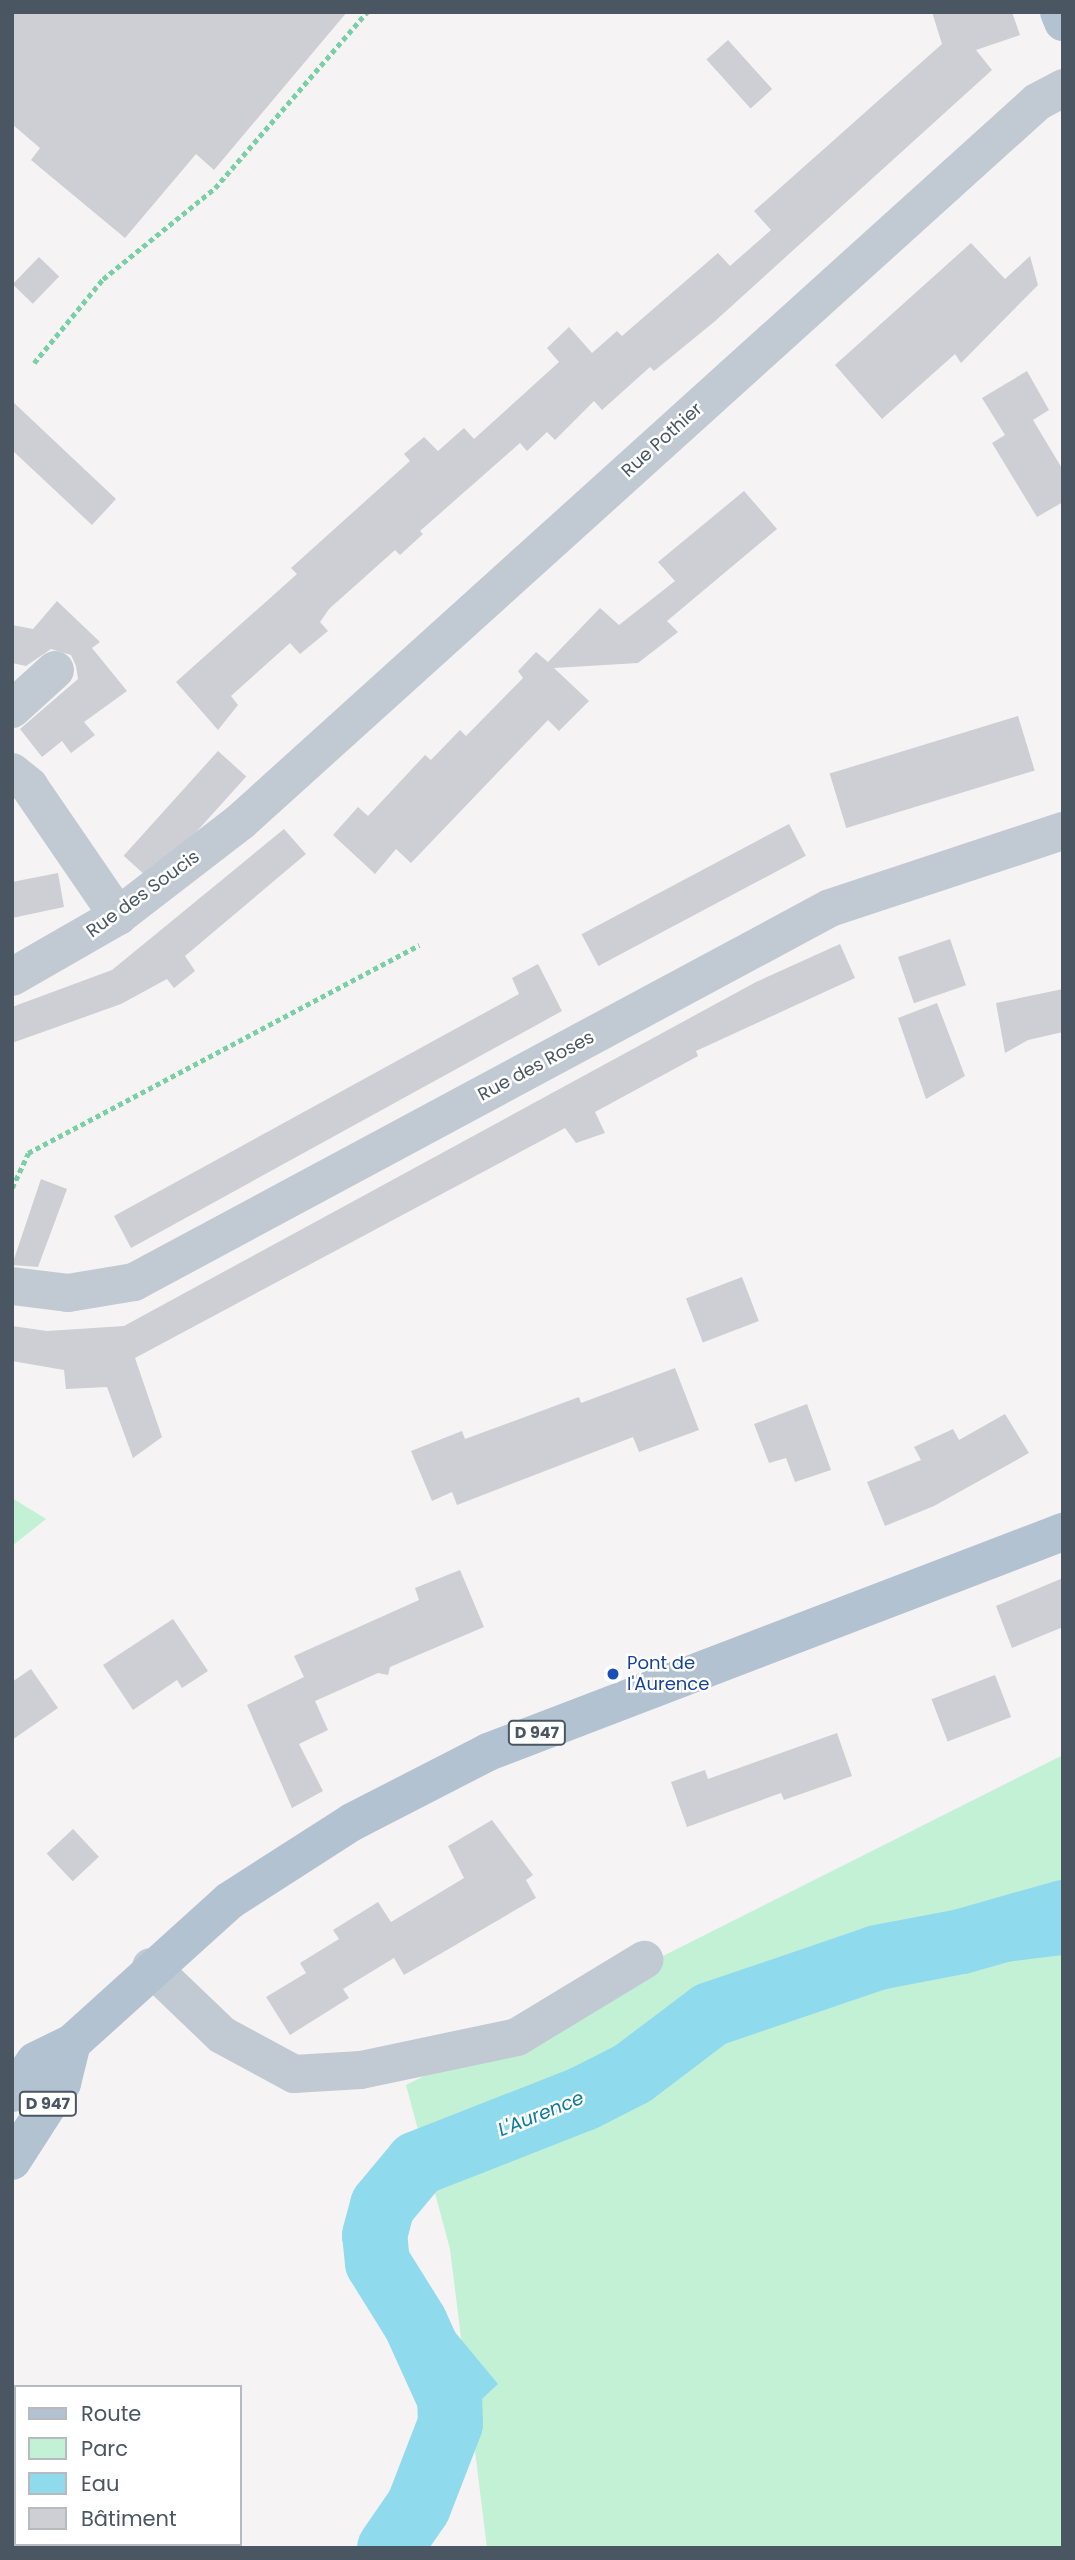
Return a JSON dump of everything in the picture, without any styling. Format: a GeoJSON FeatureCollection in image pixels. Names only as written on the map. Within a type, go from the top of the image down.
{"type":"FeatureCollection","features":[{"type":"Feature","properties":{"kind":"main road"},"geometry":{"type":"LineString","coordinates":[[1059,12],[1063,22]]}},
{"type":"Feature","properties":{"kind":"main road","name":"D 947"},"geometry":{"type":"LineString","coordinates":[[12,2094],[35,2061],[72,2043],[151,1967],[229,1901],[352,1822],[488,1752],[1063,1532]]}},
{"type":"Feature","properties":{"kind":"main road","name":"D 947"},"geometry":{"type":"LineString","coordinates":[[12,2161],[62,2083],[72,2043]]}},
{"type":"Feature","properties":{"kind":"street","name":"Rue Pothier"},"geometry":{"type":"LineString","coordinates":[[265,798],[1037,102],[1063,88]]}},
{"type":"Feature","properties":{"kind":"street"},"geometry":{"type":"LineString","coordinates":[[12,709],[55,670]]}},
{"type":"Feature","properties":{"kind":"street"},"geometry":{"type":"LineString","coordinates":[[12,772],[29,786],[118,916]]}},
{"type":"Feature","properties":{"kind":"street","name":"Rue des Soucis"},"geometry":{"type":"LineString","coordinates":[[12,977],[118,916],[265,798]]}},
{"type":"Feature","properties":{"kind":"street","name":"Rue des Roses"},"geometry":{"type":"LineString","coordinates":[[12,1286],[68,1293],[134,1282],[830,908],[1063,831]]}},
{"type":"Feature","properties":{"kind":"street"},"geometry":{"type":"LineString","coordinates":[[151,1967],[222,2035],[294,2074],[361,2070],[517,2037],[644,1960]]}},
{"type":"Feature","properties":{"kind":"path"},"geometry":{"type":"LineString","coordinates":[[34,363],[103,279],[215,188],[367,12]]}},
{"type":"Feature","properties":{"kind":"path"},"geometry":{"type":"LineString","coordinates":[[12,1188],[27,1153],[419,946]]}},
{"type":"Feature","properties":{"kind":"green space"},"geometry":{"type":"Polygon","coordinates":[[[12,1498],[46,1519],[12,1546],[12,1498]]]}},
{"type":"Feature","properties":{"kind":"green space"},"geometry":{"type":"Polygon","coordinates":[[[1063,1755],[1063,2548],[487,2548],[450,2249],[406,2085],[1063,1755]]]}},
{"type":"Feature","properties":{"kind":"water"},"geometry":{"type":"Polygon","coordinates":[[[1063,1912],[1063,1955],[878,1978],[706,2045],[650,2100],[424,2177],[401,2206],[393,2240],[396,2261],[498,2384],[482,2399],[475,2440],[413,2547],[389,2548],[418,2506],[450,2423],[449,2398],[415,2323],[377,2262],[374,2235],[382,2205],[417,2163],[583,2098],[632,2073],[710,2014],[877,1957],[961,1941],[1063,1912]]]}},
{"type":"Feature","properties":{"kind":"building"},"geometry":{"type":"Polygon","coordinates":[[[12,12],[347,12],[214,170],[196,154],[125,238],[31,160],[40,148],[12,124],[12,12]]]}},
{"type":"Feature","properties":{"kind":"building"},"geometry":{"type":"Polygon","coordinates":[[[932,12],[1012,12],[1020,35],[976,50],[992,70],[714,322],[654,371],[650,367],[602,410],[594,401],[555,440],[547,432],[527,451],[520,443],[420,531],[423,534],[400,555],[395,550],[329,609],[320,622],[328,631],[300,654],[290,643],[231,696],[238,705],[218,730],[176,682],[297,574],[291,568],[410,461],[404,454],[424,437],[438,451],[464,428],[474,439],[559,362],[547,348],[569,327],[592,353],[617,331],[622,336],[718,253],[730,266],[771,230],[754,211],[942,44],[932,12]]]}},
{"type":"Feature","properties":{"kind":"building"},"geometry":{"type":"Polygon","coordinates":[[[728,40],[772,89],[751,108],[706,59],[728,40]]]}},
{"type":"Feature","properties":{"kind":"building"},"geometry":{"type":"Polygon","coordinates":[[[971,243],[1005,279],[1030,256],[1038,285],[961,363],[955,354],[882,419],[835,365],[971,243]]]}},
{"type":"Feature","properties":{"kind":"building"},"geometry":{"type":"Polygon","coordinates":[[[39,257],[59,276],[33,304],[13,284],[39,257]]]}},
{"type":"Feature","properties":{"kind":"building"},"geometry":{"type":"Polygon","coordinates":[[[1027,371],[1049,410],[1033,420],[1063,470],[1063,502],[1037,517],[992,443],[1005,435],[982,398],[1027,371]]]}},
{"type":"Feature","properties":{"kind":"building"},"geometry":{"type":"Polygon","coordinates":[[[12,401],[116,499],[92,525],[12,450],[12,401]]]}},
{"type":"Feature","properties":{"kind":"building"},"geometry":{"type":"Polygon","coordinates":[[[744,491],[777,529],[667,621],[678,632],[638,663],[554,668],[589,701],[559,731],[548,720],[411,863],[396,849],[375,874],[333,835],[358,807],[368,816],[425,755],[431,760],[460,730],[466,736],[523,678],[518,671],[536,652],[548,662],[600,608],[619,625],[675,581],[658,562],[744,491]]]}},
{"type":"Feature","properties":{"kind":"building"},"geometry":{"type":"Polygon","coordinates":[[[57,601],[100,642],[92,648],[127,691],[84,722],[95,735],[71,753],[62,741],[42,757],[20,729],[78,679],[76,666],[71,655],[51,649],[26,666],[12,663],[12,625],[33,629],[57,601]]]}},
{"type":"Feature","properties":{"kind":"building"},"geometry":{"type":"Polygon","coordinates":[[[1018,716],[1035,771],[846,828],[830,774],[1018,716]]]}},
{"type":"Feature","properties":{"kind":"building"},"geometry":{"type":"Polygon","coordinates":[[[218,751],[246,776],[152,881],[124,856],[218,751]]]}},
{"type":"Feature","properties":{"kind":"building"},"geometry":{"type":"Polygon","coordinates":[[[789,824],[806,856],[598,966],[582,934],[789,824]]]}},
{"type":"Feature","properties":{"kind":"building"},"geometry":{"type":"Polygon","coordinates":[[[284,829],[306,854],[185,956],[195,971],[174,988],[167,979],[121,1004],[12,1043],[12,1007],[112,970],[284,829]]]}},
{"type":"Feature","properties":{"kind":"building"},"geometry":{"type":"Polygon","coordinates":[[[58,873],[64,907],[12,918],[12,882],[58,873]]]}},
{"type":"Feature","properties":{"kind":"building"},"geometry":{"type":"Polygon","coordinates":[[[950,939],[966,985],[914,1003],[898,957],[950,939]]]}},
{"type":"Feature","properties":{"kind":"building"},"geometry":{"type":"Polygon","coordinates":[[[840,944],[855,978],[696,1051],[698,1056],[595,1112],[605,1133],[576,1143],[565,1128],[135,1358],[162,1437],[133,1458],[107,1387],[66,1389],[64,1370],[12,1361],[12,1326],[47,1331],[124,1326],[756,982],[840,944]]]}},
{"type":"Feature","properties":{"kind":"building"},"geometry":{"type":"Polygon","coordinates":[[[538,964],[562,1011],[131,1248],[114,1216],[519,994],[512,978],[538,964]]]}},
{"type":"Feature","properties":{"kind":"building"},"geometry":{"type":"Polygon","coordinates":[[[1063,989],[1063,1032],[1028,1040],[1005,1053],[996,1003],[1063,989]]]}},
{"type":"Feature","properties":{"kind":"building"},"geometry":{"type":"Polygon","coordinates":[[[937,1003],[965,1076],[926,1099],[898,1018],[937,1003]]]}},
{"type":"Feature","properties":{"kind":"building"},"geometry":{"type":"Polygon","coordinates":[[[41,1179],[67,1189],[38,1267],[12,1265],[41,1179]]]}},
{"type":"Feature","properties":{"kind":"building"},"geometry":{"type":"Polygon","coordinates":[[[742,1277],[759,1321],[703,1342],[686,1299],[742,1277]]]}},
{"type":"Feature","properties":{"kind":"building"},"geometry":{"type":"Polygon","coordinates":[[[675,1368],[699,1430],[639,1452],[633,1437],[457,1505],[452,1492],[432,1501],[411,1451],[462,1431],[465,1439],[579,1397],[581,1403],[675,1368]]]}},
{"type":"Feature","properties":{"kind":"building"},"geometry":{"type":"Polygon","coordinates":[[[807,1404],[831,1470],[795,1482],[786,1458],[769,1463],[754,1424],[807,1404]]]}},
{"type":"Feature","properties":{"kind":"building"},"geometry":{"type":"Polygon","coordinates":[[[1005,1414],[1029,1453],[934,1506],[885,1526],[867,1482],[921,1460],[914,1447],[953,1429],[959,1440],[1005,1414]]]}},
{"type":"Feature","properties":{"kind":"building"},"geometry":{"type":"Polygon","coordinates":[[[460,1570],[484,1627],[390,1667],[388,1675],[378,1673],[315,1701],[328,1730],[299,1744],[323,1791],[292,1808],[247,1705],[304,1677],[294,1656],[419,1600],[415,1588],[460,1570]]]}},
{"type":"Feature","properties":{"kind":"building"},"geometry":{"type":"Polygon","coordinates":[[[1063,1578],[1063,1627],[1012,1648],[996,1606],[1063,1578]]]}},
{"type":"Feature","properties":{"kind":"building"},"geometry":{"type":"Polygon","coordinates":[[[173,1619],[208,1671],[182,1688],[177,1680],[133,1710],[103,1665],[173,1619]]]}},
{"type":"Feature","properties":{"kind":"building"},"geometry":{"type":"Polygon","coordinates":[[[31,1669],[58,1708],[12,1740],[12,1682],[31,1669]]]}},
{"type":"Feature","properties":{"kind":"building"},"geometry":{"type":"Polygon","coordinates":[[[995,1675],[1011,1717],[948,1741],[932,1699],[995,1675]]]}},
{"type":"Feature","properties":{"kind":"building"},"geometry":{"type":"Polygon","coordinates":[[[837,1733],[852,1776],[784,1800],[781,1793],[687,1827],[671,1782],[705,1770],[708,1779],[837,1733]]]}},
{"type":"Feature","properties":{"kind":"building"},"geometry":{"type":"Polygon","coordinates":[[[492,1820],[533,1875],[526,1880],[536,1898],[404,1975],[394,1958],[343,1989],[349,1998],[290,2035],[266,1997],[306,1973],[300,1963],[339,1939],[333,1930],[378,1902],[391,1922],[464,1878],[448,1846],[492,1820]]]}},
{"type":"Feature","properties":{"kind":"building"},"geometry":{"type":"Polygon","coordinates":[[[73,1829],[99,1857],[73,1881],[47,1854],[73,1829]]]}},
{"type":"Feature","properties":{"kind":"waterway","name":"L'Aurence"},"geometry":{"type":"LineString","coordinates":[[389,2548],[418,2506],[450,2423],[449,2398],[415,2323],[377,2262],[374,2235],[382,2205],[417,2163],[583,2098],[632,2073],[710,2014],[877,1957],[961,1941],[1063,1912]]}},
{"type":"Feature","properties":{"kind":"place","name":"Pont de l'Aurence"},"geometry":{"type":"Point","coordinates":[613,1674]}}]}
